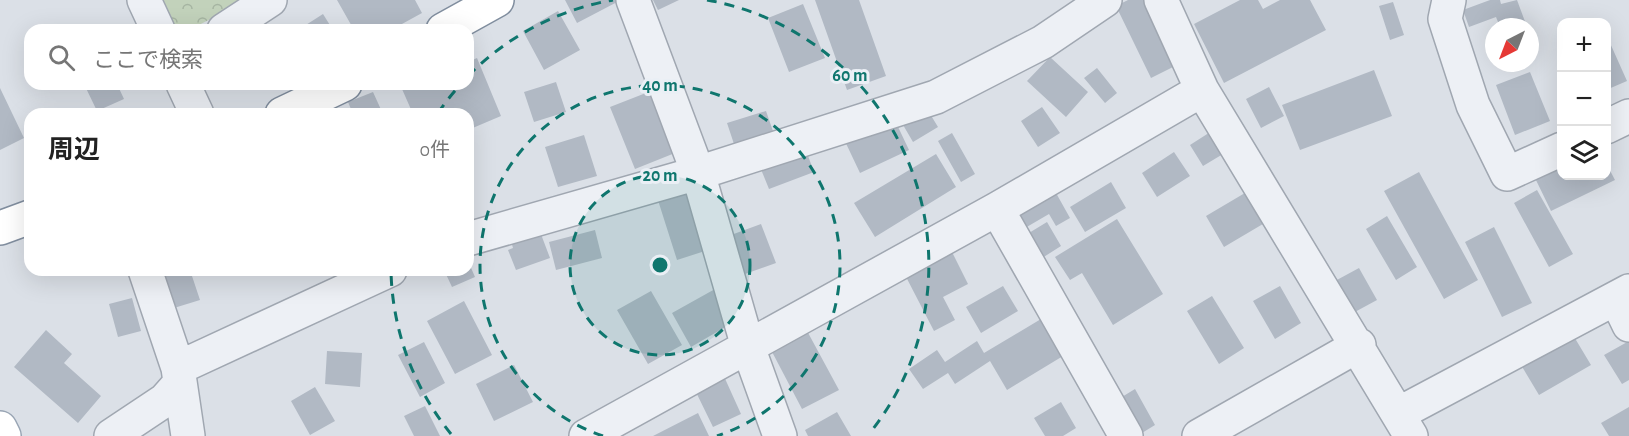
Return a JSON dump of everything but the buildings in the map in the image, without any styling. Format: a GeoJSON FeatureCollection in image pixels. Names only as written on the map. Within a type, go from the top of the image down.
{"type":"FeatureCollection","features":[{"type":"Feature","properties":{"kind":"main road"},"geometry":{"type":"LineString","coordinates":[[454,24],[497,0]]}},
{"type":"Feature","properties":{"kind":"main road"},"geometry":{"type":"LineString","coordinates":[[295,108],[332,90]]}},
{"type":"Feature","properties":{"kind":"main road"},"geometry":{"type":"LineString","coordinates":[[0,228],[24,219]]}},
{"type":"Feature","properties":{"kind":"main road"},"geometry":{"type":"LineString","coordinates":[[0,428],[4,436]]}},
{"type":"Feature","properties":{"kind":"street"},"geometry":{"type":"LineString","coordinates":[[144,0],[155,24]]}},
{"type":"Feature","properties":{"kind":"street"},"geometry":{"type":"LineString","coordinates":[[233,24],[270,0]]}},
{"type":"Feature","properties":{"kind":"street"},"geometry":{"type":"LineString","coordinates":[[633,0],[698,173],[748,347],[780,436]]}},
{"type":"Feature","properties":{"kind":"street"},"geometry":{"type":"LineString","coordinates":[[474,237],[698,173],[936,97],[1043,42],[1105,0]]}},
{"type":"Feature","properties":{"kind":"street"},"geometry":{"type":"LineString","coordinates":[[1161,0],[1202,90],[1359,345],[1405,425],[1625,304]]}},
{"type":"Feature","properties":{"kind":"street"},"geometry":{"type":"LineString","coordinates":[[1449,0],[1445,19],[1473,105],[1507,174],[1557,150]]}},
{"type":"Feature","properties":{"kind":"street"},"geometry":{"type":"LineString","coordinates":[[186,90],[194,108]]}},
{"type":"Feature","properties":{"kind":"street"},"geometry":{"type":"LineString","coordinates":[[586,436],[997,209],[1202,90]]}},
{"type":"Feature","properties":{"kind":"street"},"geometry":{"type":"LineString","coordinates":[[1608,126],[1629,116]]}},
{"type":"Feature","properties":{"kind":"street"},"geometry":{"type":"LineString","coordinates":[[997,209],[1126,436]]}},
{"type":"Feature","properties":{"kind":"street"},"geometry":{"type":"LineString","coordinates":[[147,276],[179,375],[188,436]]}},
{"type":"Feature","properties":{"kind":"street"},"geometry":{"type":"LineString","coordinates":[[111,436],[165,400],[179,375],[378,276]]}},
{"type":"Feature","properties":{"kind":"street"},"geometry":{"type":"LineString","coordinates":[[1199,436],[1359,345]]}},
{"type":"Feature","properties":{"kind":"green space"},"geometry":{"type":"Polygon","coordinates":[[[156,0],[248,0],[201,24],[167,24],[156,0]]]}}]}
